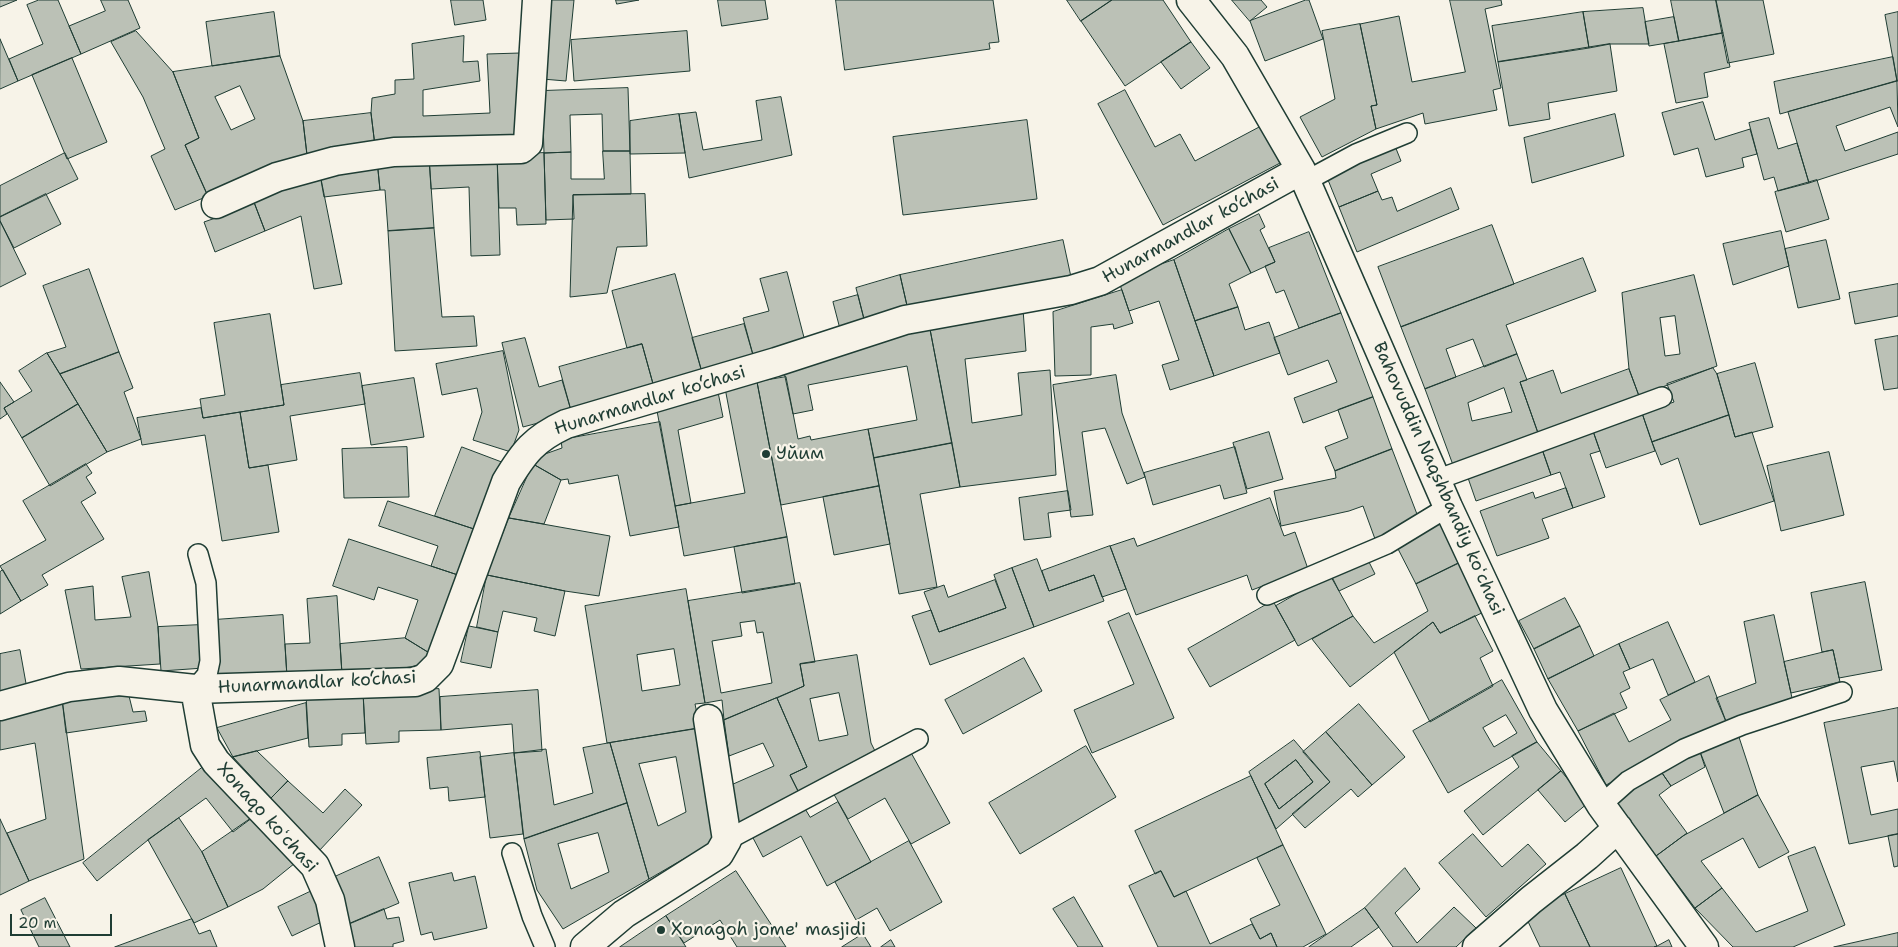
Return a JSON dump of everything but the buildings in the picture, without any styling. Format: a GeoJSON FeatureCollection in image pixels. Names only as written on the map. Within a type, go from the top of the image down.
{"type":"FeatureCollection","features":[{"type":"Feature","properties":{"kind":"street"},"geometry":{"type":"LineString","coordinates":[[216,204],[277,177],[335,161],[394,152],[521,149],[528,143],[537,0]]}},
{"type":"Feature","properties":{"kind":"street","name":"Bahovuddin Naqshbandiy koʻchasi"},"geometry":{"type":"LineString","coordinates":[[1191,0],[1235,56],[1304,176],[1448,508],[1543,710],[1601,805],[1704,947]]}},
{"type":"Feature","properties":{"kind":"street","name":"Hunarmandlar ko‘chasi"},"geometry":{"type":"LineString","coordinates":[[0,706],[68,687],[119,681],[195,689],[415,682],[425,678],[439,664],[506,482],[520,458],[533,443],[547,433],[566,424],[776,362],[905,320],[1071,290],[1100,282],[1304,176]]}},
{"type":"Feature","properties":{"kind":"street","name":"Xonaqo koʻchasi"},"geometry":{"type":"LineString","coordinates":[[195,689],[205,745],[216,762],[315,866],[330,900],[340,947]]}},
{"type":"Feature","properties":{"kind":"street"},"geometry":{"type":"LineString","coordinates":[[585,947],[624,914],[719,854],[727,840],[708,719]]}},
{"type":"Feature","properties":{"kind":"street"},"geometry":{"type":"LineString","coordinates":[[1478,947],[1618,828]]}},
{"type":"Feature","properties":{"kind":"lane"},"geometry":{"type":"LineString","coordinates":[[1304,176],[1407,133]]}},
{"type":"Feature","properties":{"kind":"lane"},"geometry":{"type":"LineString","coordinates":[[1436,480],[1662,397]]}},
{"type":"Feature","properties":{"kind":"lane"},"geometry":{"type":"LineString","coordinates":[[1267,595],[1387,544],[1448,508]]}},
{"type":"Feature","properties":{"kind":"lane"},"geometry":{"type":"LineString","coordinates":[[195,689],[207,675],[210,662],[206,584],[198,554]]}},
{"type":"Feature","properties":{"kind":"lane"},"geometry":{"type":"LineString","coordinates":[[1601,805],[1628,781],[1684,749],[1742,725],[1842,692]]}},
{"type":"Feature","properties":{"kind":"lane"},"geometry":{"type":"LineString","coordinates":[[727,840],[918,739]]}},
{"type":"Feature","properties":{"kind":"lane"},"geometry":{"type":"LineString","coordinates":[[512,853],[532,916],[545,947]]}},
{"type":"Feature","properties":{"kind":"place","name":"Уйим"},"geometry":{"type":"Point","coordinates":[766,454]}},
{"type":"Feature","properties":{"kind":"place","name":"Xonagoh jome' masjidi"},"geometry":{"type":"Point","coordinates":[661,930]}}]}
